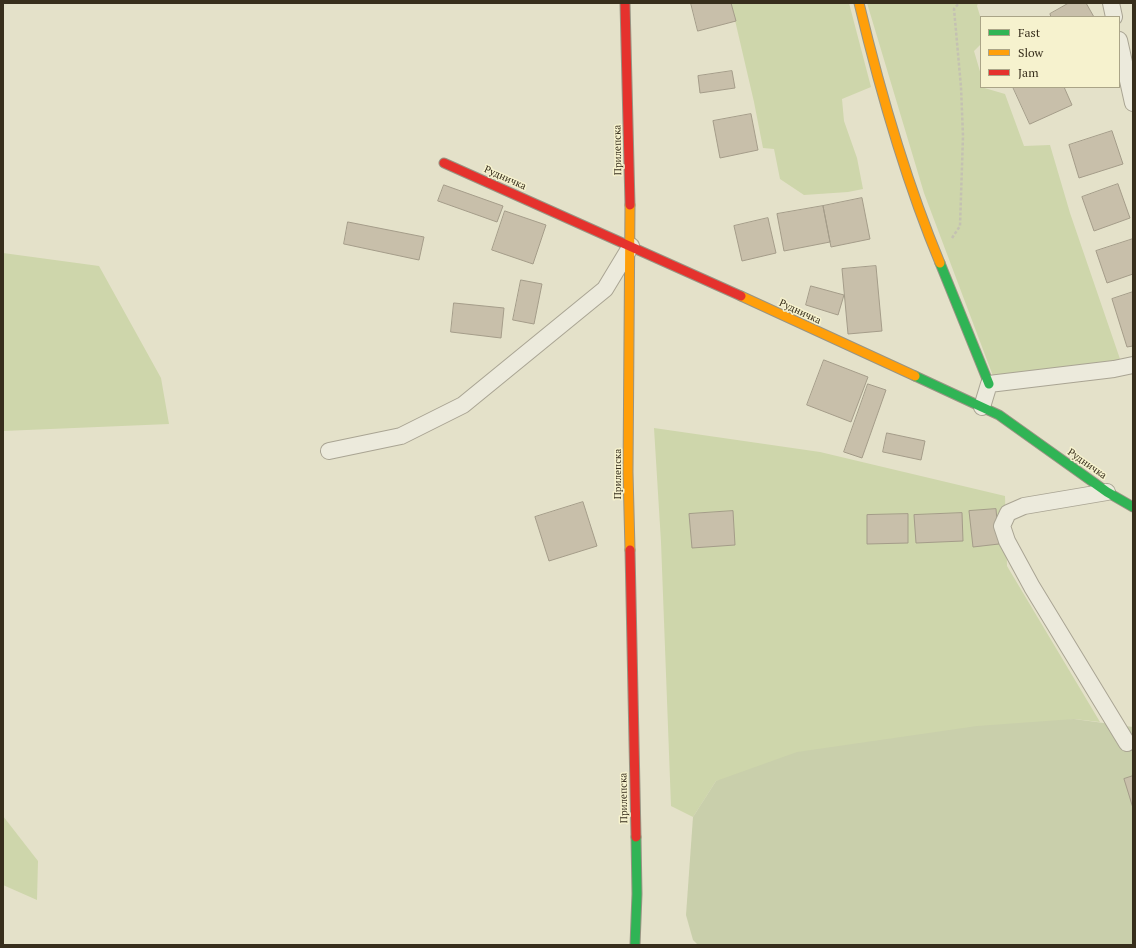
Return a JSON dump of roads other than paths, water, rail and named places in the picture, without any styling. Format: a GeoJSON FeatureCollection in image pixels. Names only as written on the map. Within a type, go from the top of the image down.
{"type":"FeatureCollection","features":[{"type":"Feature","properties":{"kind":"street","name":"Прилепска"},"geometry":{"type":"LineString","coordinates":[[625,3],[631,246],[628,472],[637,894],[635,945]]}},
{"type":"Feature","properties":{"kind":"street"},"geometry":{"type":"LineString","coordinates":[[859,3],[877,78],[928,235],[989,384],[982,407]]}},
{"type":"Feature","properties":{"kind":"street"},"geometry":{"type":"LineString","coordinates":[[1111,3],[1114,16]]}},
{"type":"Feature","properties":{"kind":"street"},"geometry":{"type":"LineString","coordinates":[[1120,44],[1133,103]]}},
{"type":"Feature","properties":{"kind":"street","name":"Рудничка"},"geometry":{"type":"LineString","coordinates":[[444,163],[631,246],[999,415],[1107,492],[1133,507]]}},
{"type":"Feature","properties":{"kind":"street"},"geometry":{"type":"LineString","coordinates":[[329,451],[402,436],[463,405],[605,289],[631,246]]}},
{"type":"Feature","properties":{"kind":"street"},"geometry":{"type":"LineString","coordinates":[[989,384],[1114,369],[1133,365]]}},
{"type":"Feature","properties":{"kind":"street"},"geometry":{"type":"LineString","coordinates":[[1107,492],[1024,506],[1008,513],[1002,526],[1008,541],[1032,587],[1127,743]]}}]}
